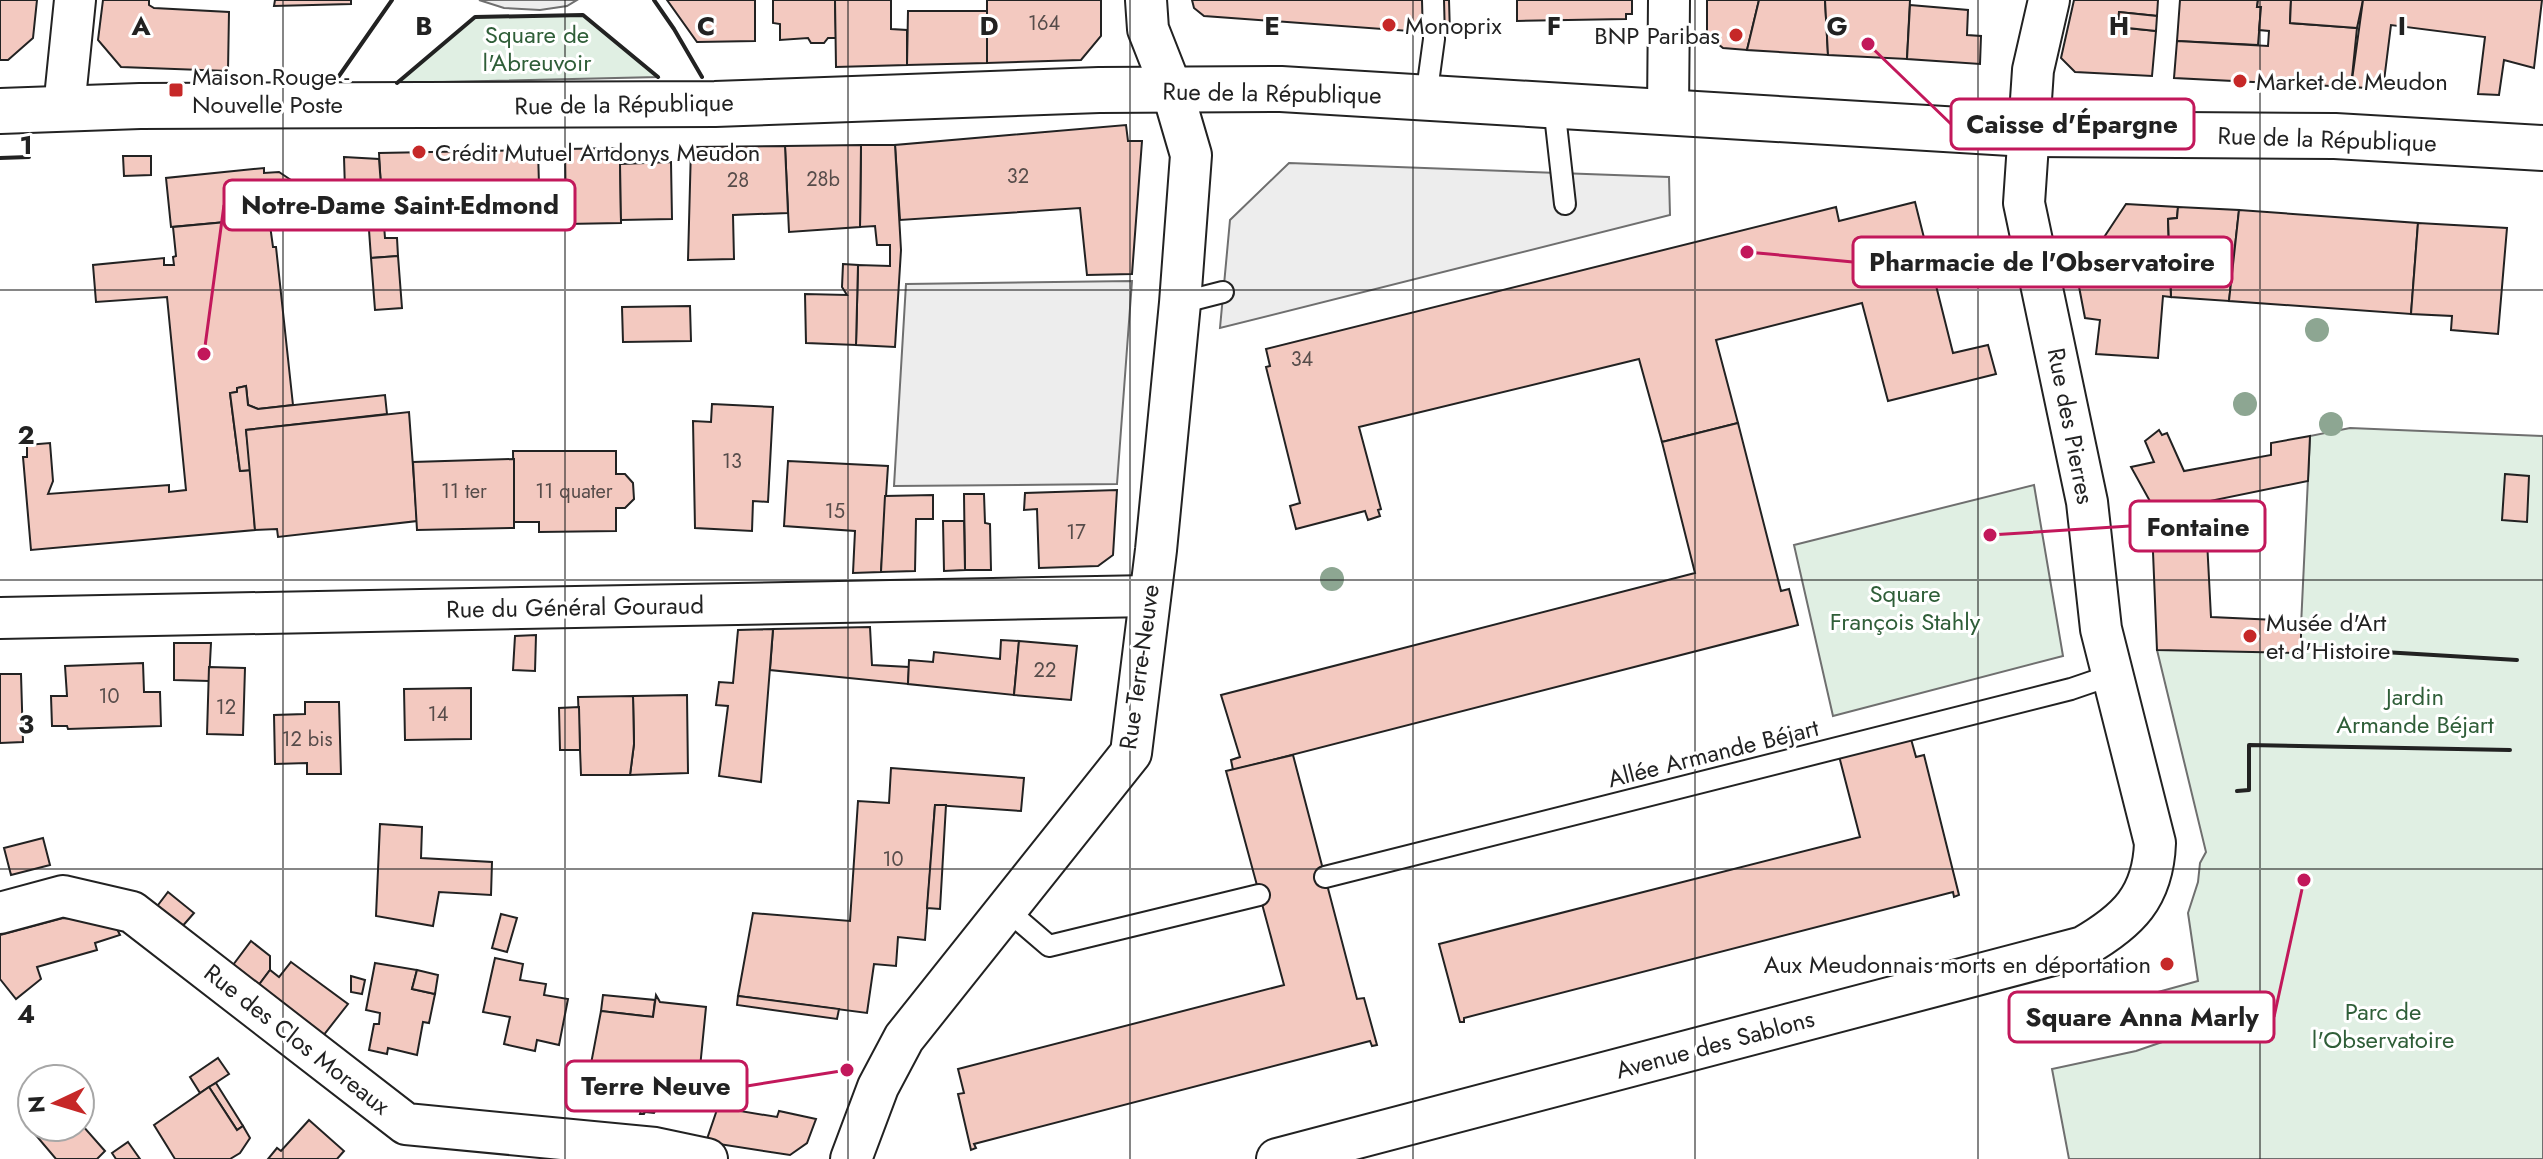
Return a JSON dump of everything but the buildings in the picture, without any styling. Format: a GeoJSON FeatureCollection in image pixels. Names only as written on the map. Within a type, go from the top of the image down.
{"type":"FeatureCollection","features":[{"type":"Feature","properties":{"kind":"main road","name":"Rue de la République"},"geometry":{"type":"LineString","coordinates":[[0,111],[715,104],[1099,90],[1281,89],[2027,134],[2335,136],[2543,148]]}},
{"type":"Feature","properties":{"kind":"street"},"geometry":{"type":"LineString","coordinates":[[64,108],[75,0]]}},
{"type":"Feature","properties":{"kind":"street","name":"Rue Terre-Neuve"},"geometry":{"type":"LineString","coordinates":[[851,1159],[878,1087],[904,1038],[1131,753],[1180,303],[1191,155],[1172,90],[1148,29],[1146,0]]}},
{"type":"Feature","properties":{"kind":"street"},"geometry":{"type":"LineString","coordinates":[[1668,112],[1669,0]]}},
{"type":"Feature","properties":{"kind":"street","name":"Rue des Pierres"},"geometry":{"type":"LineString","coordinates":[[2049,0],[2033,70],[2024,203],[2087,502],[2101,629],[2155,843],[2154,865],[2139,903]]}},
{"type":"Feature","properties":{"kind":"street","name":"Rue du Général Gouraud"},"geometry":{"type":"LineString","coordinates":[[0,618],[1150,596]]}},
{"type":"Feature","properties":{"kind":"street","name":"Rue des Clos Moreaux"},"geometry":{"type":"LineString","coordinates":[[0,913],[63,896],[132,912],[406,1124],[655,1148],[707,1159]]}},
{"type":"Feature","properties":{"kind":"street","name":"Avenue des Sablons"},"geometry":{"type":"LineString","coordinates":[[1277,1159],[2083,947],[2113,929],[2139,903]]}},
{"type":"Feature","properties":{"kind":"lane"},"geometry":{"type":"LineString","coordinates":[[1426,98],[1434,39],[1433,0]]}},
{"type":"Feature","properties":{"kind":"lane"},"geometry":{"type":"LineString","coordinates":[[1554,106],[1565,204]]}},
{"type":"Feature","properties":{"kind":"lane"},"geometry":{"type":"LineString","coordinates":[[1180,303],[1223,292]]}},
{"type":"Feature","properties":{"kind":"lane","name":"Allée Armande Béjart"},"geometry":{"type":"LineString","coordinates":[[1325,877],[2071,689],[2112,675]]}},
{"type":"Feature","properties":{"kind":"lane"},"geometry":{"type":"LineString","coordinates":[[1006,909],[1049,946],[1259,895]]}},
{"type":"Feature","properties":{"kind":"green space","name":"Square de l'Abreuvoir"},"geometry":{"type":"Polygon","coordinates":[[[583,15],[658,77],[397,83],[475,17],[583,15]]]}},
{"type":"Feature","properties":{"kind":"green space"},"geometry":{"type":"Polygon","coordinates":[[[2350,428],[2543,436],[2543,1159],[2069,1159],[2052,1069],[2136,1051],[2168,1040],[2158,992],[2198,981],[2188,913],[2198,882],[2200,863],[2206,852],[2157,650],[2300,647],[2310,436],[2350,428]]]}},
{"type":"Feature","properties":{"kind":"green space","name":"Square François Stahly"},"geometry":{"type":"Polygon","coordinates":[[[2034,485],[2063,656],[1833,716],[1794,545],[2034,485]]]}},
{"type":"Feature","properties":{"kind":"shaded area","name":"Square de l'Abreuvoir"},"geometry":{"type":"Polygon","coordinates":[[[479,0],[577,0],[567,6],[540,10],[504,8],[479,0]]]}},
{"type":"Feature","properties":{"kind":"shaded area"},"geometry":{"type":"Polygon","coordinates":[[[1289,163],[1669,177],[1670,215],[1220,328],[1230,220],[1289,163]]]}},
{"type":"Feature","properties":{"kind":"shaded area"},"geometry":{"type":"Polygon","coordinates":[[[1132,281],[1117,484],[894,486],[906,284],[1132,281]]]}},
{"type":"Feature","properties":{"kind":"wall"},"geometry":{"type":"LineString","coordinates":[[339,76],[392,0]]}},
{"type":"Feature","properties":{"kind":"wall"},"geometry":{"type":"LineString","coordinates":[[654,0],[702,77]]}},
{"type":"Feature","properties":{"kind":"wall"},"geometry":{"type":"LineString","coordinates":[[397,83],[475,17],[583,15],[658,77]]}},
{"type":"Feature","properties":{"kind":"wall"},"geometry":{"type":"LineString","coordinates":[[0,158],[29,157]]}},
{"type":"Feature","properties":{"kind":"wall"},"geometry":{"type":"LineString","coordinates":[[2300,647],[2517,660]]}},
{"type":"Feature","properties":{"kind":"wall"},"geometry":{"type":"LineString","coordinates":[[2237,791],[2249,790],[2249,745],[2510,750]]}},
{"type":"Feature","properties":{"kind":"place","name":"Monoprix"},"geometry":{"type":"Point","coordinates":[1389,25]}},
{"type":"Feature","properties":{"kind":"place","name":"BNP Paribas"},"geometry":{"type":"Point","coordinates":[1736,35]}},
{"type":"Feature","properties":{"kind":"place","name":"Caisse d'Épargne"},"geometry":{"type":"Point","coordinates":[1868,44]}},
{"type":"Feature","properties":{"kind":"place","name":"Market de Meudon"},"geometry":{"type":"Point","coordinates":[2240,81]}},
{"type":"Feature","properties":{"kind":"place","name":"Maison Rouge - Nouvelle Poste"},"geometry":{"type":"Point","coordinates":[176,90]}},
{"type":"Feature","properties":{"kind":"place","name":"Crédit Mutuel Artdonys Meudon"},"geometry":{"type":"Point","coordinates":[419,152]}},
{"type":"Feature","properties":{"kind":"place","name":"Pharmacie de l'Observatoire"},"geometry":{"type":"Point","coordinates":[1747,252]}},
{"type":"Feature","properties":{"kind":"place","name":"Notre-Dame Saint-Edmond"},"geometry":{"type":"Point","coordinates":[204,354]}},
{"type":"Feature","properties":{"kind":"place","name":"Fontaine"},"geometry":{"type":"Point","coordinates":[1990,535]}},
{"type":"Feature","properties":{"kind":"place","name":"Musée d'Art et d'Histoire"},"geometry":{"type":"Point","coordinates":[2250,636]}},
{"type":"Feature","properties":{"kind":"place","name":"Square Anna Marly"},"geometry":{"type":"Point","coordinates":[2304,880]}},
{"type":"Feature","properties":{"kind":"place","name":"Aux Meudonnais morts en déportation"},"geometry":{"type":"Point","coordinates":[2167,964]}},
{"type":"Feature","properties":{"kind":"place","name":"Terre Neuve"},"geometry":{"type":"Point","coordinates":[847,1070]}},
{"type":"Feature","properties":{"kind":"park label","name":"Jardin Armande Béjart"},"geometry":{"type":"Point","coordinates":[2415,710]}},
{"type":"Feature","properties":{"kind":"park label","name":"Parc de l'Observatoire"},"geometry":{"type":"Point","coordinates":[2383,1025]}}]}
